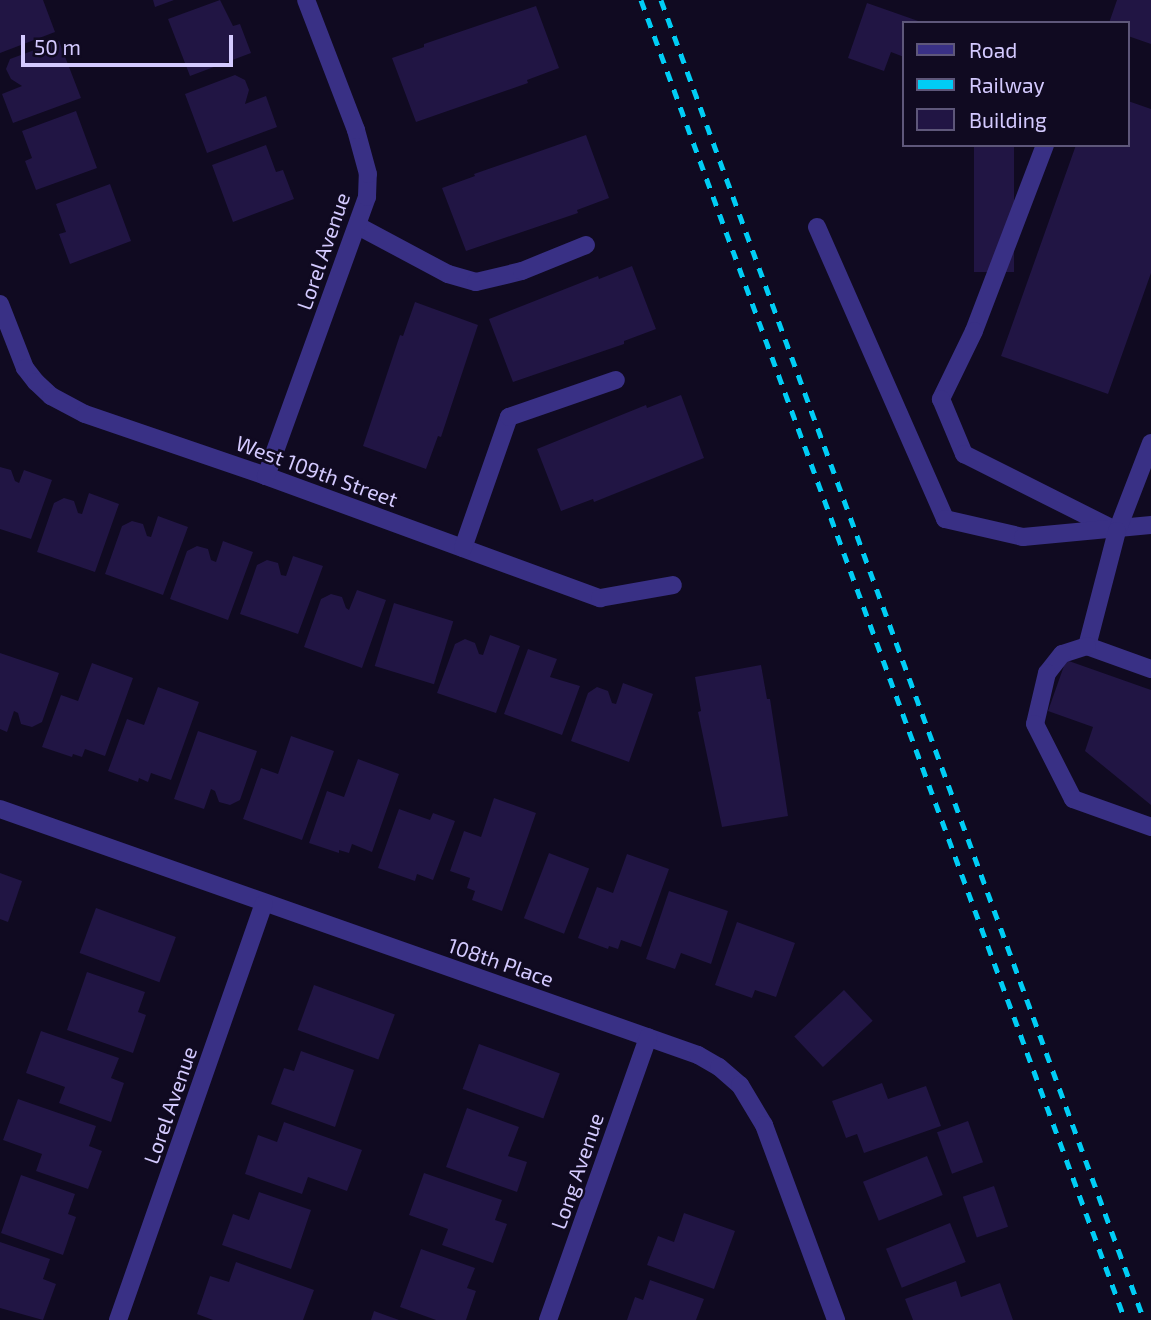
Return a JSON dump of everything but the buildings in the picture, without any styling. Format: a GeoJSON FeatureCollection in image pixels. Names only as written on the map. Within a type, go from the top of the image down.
{"type":"FeatureCollection","features":[{"type":"Feature","properties":{"kind":"street","name":"Lorel Avenue"},"geometry":{"type":"LineString","coordinates":[[266,476],[367,197],[368,174],[356,131],[306,0]]}},
{"type":"Feature","properties":{"kind":"street"},"geometry":{"type":"LineString","coordinates":[[1044,147],[974,331],[942,399],[964,454],[1117,530]]}},
{"type":"Feature","properties":{"kind":"street"},"geometry":{"type":"LineString","coordinates":[[358,226],[448,274],[476,282],[522,271],[586,245]]}},
{"type":"Feature","properties":{"kind":"street"},"geometry":{"type":"LineString","coordinates":[[817,227],[945,519],[1023,537],[1151,525]]}},
{"type":"Feature","properties":{"kind":"street","name":"West 109th Street"},"geometry":{"type":"LineString","coordinates":[[0,304],[25,368],[51,396],[85,414],[266,476],[600,598],[673,585]]}},
{"type":"Feature","properties":{"kind":"street"},"geometry":{"type":"LineString","coordinates":[[463,548],[509,417],[616,380]]}},
{"type":"Feature","properties":{"kind":"street"},"geometry":{"type":"LineString","coordinates":[[1087,646],[1117,530],[1151,443]]}},
{"type":"Feature","properties":{"kind":"street"},"geometry":{"type":"LineString","coordinates":[[1151,669],[1087,646],[1062,654],[1047,673],[1035,724],[1073,799],[1151,827]]}},
{"type":"Feature","properties":{"kind":"street","name":"108th Place"},"geometry":{"type":"LineString","coordinates":[[0,809],[648,1037],[698,1055],[719,1067],[740,1085],[764,1125],[836,1320]]}},
{"type":"Feature","properties":{"kind":"street","name":"Lorel Avenue"},"geometry":{"type":"LineString","coordinates":[[118,1320],[264,904]]}},
{"type":"Feature","properties":{"kind":"street","name":"Long Avenue"},"geometry":{"type":"LineString","coordinates":[[548,1320],[648,1037]]}},
{"type":"Feature","properties":{"kind":"railway"},"geometry":{"type":"LineString","coordinates":[[641,0],[1125,1320]]}},
{"type":"Feature","properties":{"kind":"railway"},"geometry":{"type":"LineString","coordinates":[[661,0],[1144,1320]]}}]}
